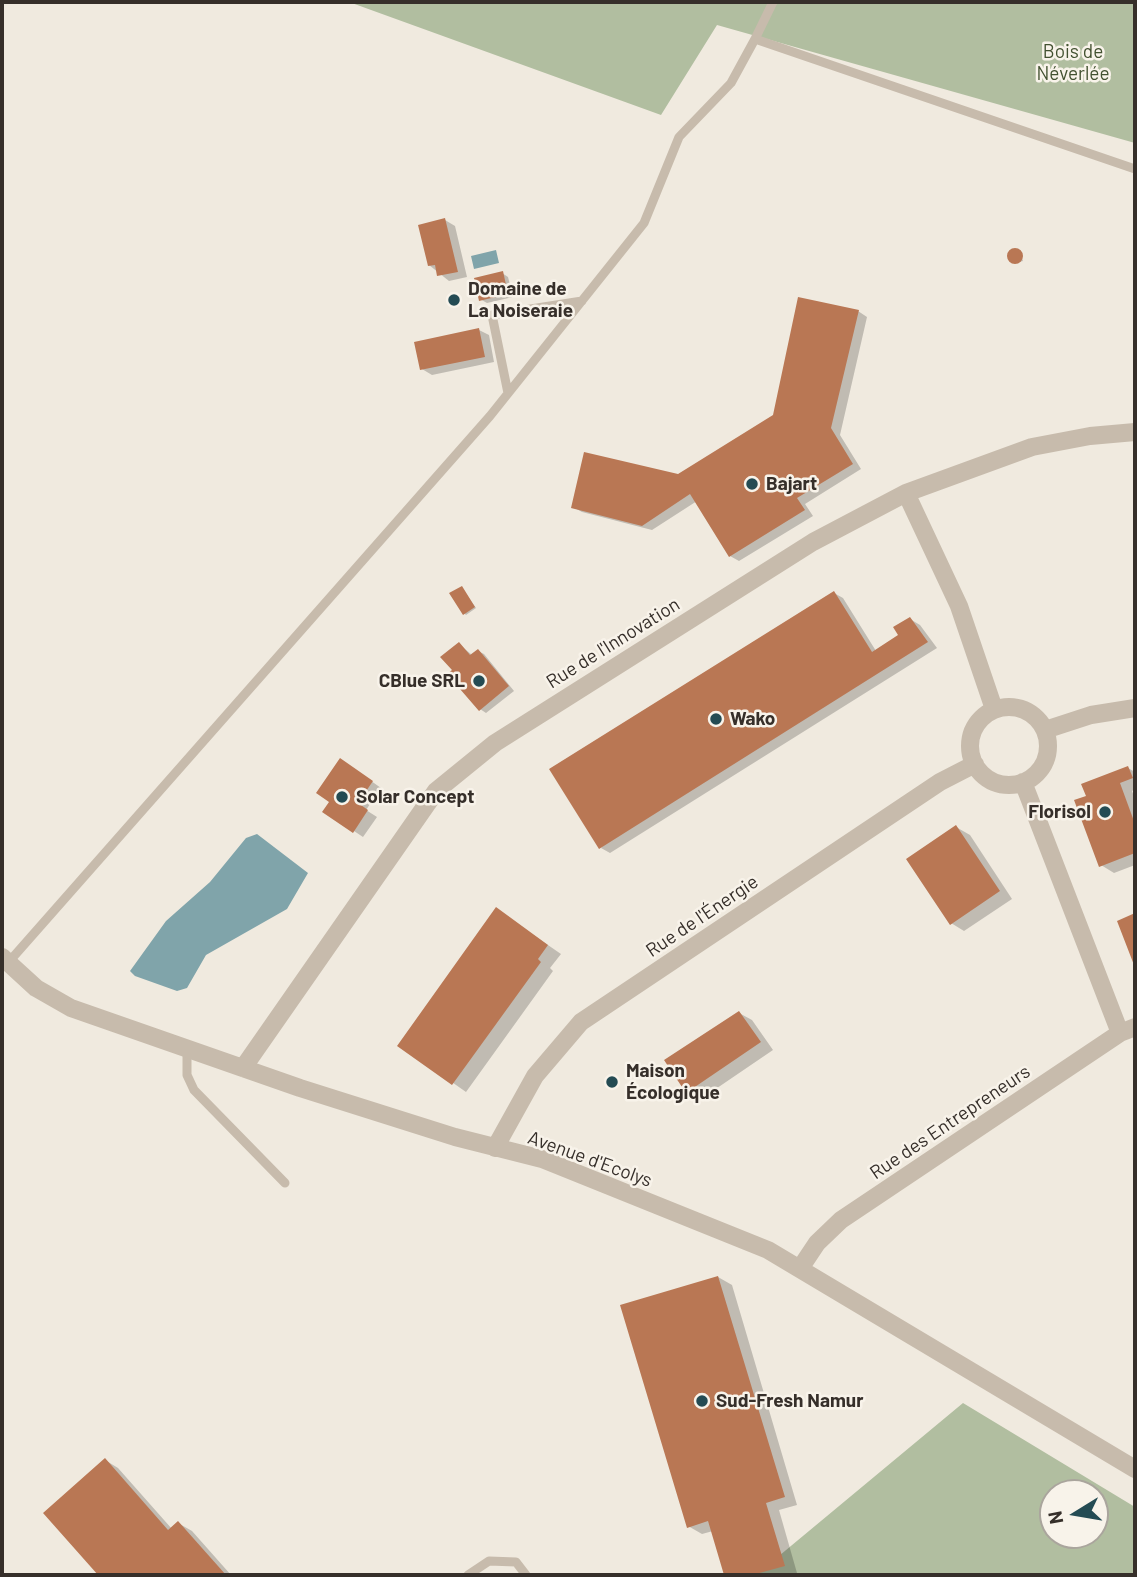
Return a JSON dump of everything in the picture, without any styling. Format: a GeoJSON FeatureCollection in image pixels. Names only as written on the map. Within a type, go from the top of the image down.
{"type":"FeatureCollection","features":[{"type":"Feature","properties":{"kind":"street","name":"Rue de l'Innovation"},"geometry":{"type":"LineString","coordinates":[[243,1068],[436,791],[495,743],[813,542],[906,493],[1032,447],[1090,436],[1135,432]]}},
{"type":"Feature","properties":{"kind":"street"},"geometry":{"type":"LineString","coordinates":[[906,493],[959,606],[994,709]]}},
{"type":"Feature","properties":{"kind":"street"},"geometry":{"type":"LineString","coordinates":[[1019,708],[1035,716],[1045,730],[1048,745],[1046,758],[1040,770],[1023,782],[1009,785],[995,782],[982,774],[975,764],[970,746],[973,731],[982,718],[994,709],[1019,708]]}},
{"type":"Feature","properties":{"kind":"street"},"geometry":{"type":"LineString","coordinates":[[1045,730],[1090,715],[1135,708]]}},
{"type":"Feature","properties":{"kind":"street","name":"Rue de l'Énergie"},"geometry":{"type":"LineString","coordinates":[[495,1148],[536,1076],[582,1022],[940,782],[975,764]]}},
{"type":"Feature","properties":{"kind":"street"},"geometry":{"type":"LineString","coordinates":[[1023,782],[1127,1030]]}},
{"type":"Feature","properties":{"kind":"street","name":"Avenue d'Ecolys"},"geometry":{"type":"LineString","coordinates":[[5,960],[36,988],[71,1008],[243,1068],[495,1148],[542,1159],[768,1250],[801,1267],[985,1382],[1135,1469]]}},
{"type":"Feature","properties":{"kind":"street","name":"Rue des Entrepreneurs"},"geometry":{"type":"LineString","coordinates":[[801,1267],[817,1243],[841,1220],[1127,1030]]}},
{"type":"Feature","properties":{"kind":"lane"},"geometry":{"type":"LineString","coordinates":[[5,960],[508,393],[644,223],[679,137],[732,83],[774,2]]}},
{"type":"Feature","properties":{"kind":"lane"},"geometry":{"type":"LineString","coordinates":[[755,39],[1135,169]]}},
{"type":"Feature","properties":{"kind":"lane"},"geometry":{"type":"LineString","coordinates":[[508,393],[492,315],[582,300]]}},
{"type":"Feature","properties":{"kind":"lane"},"geometry":{"type":"LineString","coordinates":[[187,1048],[187,1075],[194,1090],[285,1183]]}},
{"type":"Feature","properties":{"kind":"lane"},"geometry":{"type":"LineString","coordinates":[[468,1575],[489,1561],[516,1562],[526,1575]]}},
{"type":"Feature","properties":{"kind":"green space","name":"Bois de Néverlée"},"geometry":{"type":"Polygon","coordinates":[[[349,2],[1135,2],[1135,143],[717,25],[661,115],[349,2]]]}},
{"type":"Feature","properties":{"kind":"green space"},"geometry":{"type":"Polygon","coordinates":[[[963,1403],[1089,1479],[1039,1479],[1039,1549],[1109,1549],[1109,1491],[1135,1507],[1135,1575],[756,1575],[963,1403]]]}},
{"type":"Feature","properties":{"kind":"water"},"geometry":{"type":"Polygon","coordinates":[[[496,250],[499,263],[474,269],[471,256],[496,250]]]}},
{"type":"Feature","properties":{"kind":"water"},"geometry":{"type":"Polygon","coordinates":[[[257,834],[308,873],[287,909],[206,955],[187,988],[177,991],[135,976],[130,971],[166,921],[210,882],[246,838],[257,834]]]}},
{"type":"Feature","properties":{"kind":"building"},"geometry":{"type":"Polygon","coordinates":[[[445,218],[458,272],[437,276],[435,265],[428,266],[418,225],[445,218]]]}},
{"type":"Feature","properties":{"kind":"building"},"geometry":{"type":"Polygon","coordinates":[[[1015,248],[1021,250],[1021,262],[1015,264],[1009,262],[1007,256],[1009,250],[1015,248]]]}},
{"type":"Feature","properties":{"kind":"building"},"geometry":{"type":"Polygon","coordinates":[[[503,271],[508,294],[479,301],[474,278],[503,271]]]}},
{"type":"Feature","properties":{"kind":"building"},"geometry":{"type":"Polygon","coordinates":[[[798,297],[859,310],[831,428],[853,464],[797,498],[805,510],[729,557],[690,494],[642,526],[571,508],[584,452],[678,474],[773,415],[798,297]]]}},
{"type":"Feature","properties":{"kind":"building"},"geometry":{"type":"Polygon","coordinates":[[[479,328],[485,357],[420,370],[414,342],[479,328]]]}},
{"type":"Feature","properties":{"kind":"building"},"geometry":{"type":"Polygon","coordinates":[[[462,586],[475,607],[463,615],[449,593],[462,586]]]}},
{"type":"Feature","properties":{"kind":"building","name":"Wako"},"geometry":{"type":"Polygon","coordinates":[[[834,591],[872,652],[898,635],[893,627],[910,617],[928,642],[599,849],[549,769],[834,591]]]}},
{"type":"Feature","properties":{"kind":"building","name":"CBlue SRL"},"geometry":{"type":"Polygon","coordinates":[[[459,642],[470,655],[478,649],[509,686],[479,711],[447,674],[452,670],[440,657],[459,642]]]}},
{"type":"Feature","properties":{"kind":"building","name":"Solar Concept"},"geometry":{"type":"Polygon","coordinates":[[[340,758],[373,781],[358,803],[368,810],[353,833],[322,812],[329,802],[316,793],[340,758]]]}},
{"type":"Feature","properties":{"kind":"building","name":"Florisol"},"geometry":{"type":"Polygon","coordinates":[[[1128,766],[1133,778],[1120,783],[1135,824],[1135,853],[1099,867],[1074,800],[1086,796],[1081,784],[1128,766]]]}},
{"type":"Feature","properties":{"kind":"building"},"geometry":{"type":"Polygon","coordinates":[[[956,825],[1000,891],[950,925],[906,859],[956,825]]]}},
{"type":"Feature","properties":{"kind":"building"},"geometry":{"type":"Polygon","coordinates":[[[496,907],[548,945],[538,959],[541,962],[452,1085],[397,1046],[496,907]]]}},
{"type":"Feature","properties":{"kind":"building"},"geometry":{"type":"Polygon","coordinates":[[[1135,913],[1135,964],[1134,965],[1117,921],[1135,913]]]}},
{"type":"Feature","properties":{"kind":"building"},"geometry":{"type":"Polygon","coordinates":[[[739,1011],[761,1042],[686,1093],[664,1060],[739,1011]]]}},
{"type":"Feature","properties":{"kind":"building","name":"Sud-Fresh Namur"},"geometry":{"type":"Polygon","coordinates":[[[718,1276],[785,1497],[766,1503],[785,1566],[752,1575],[724,1575],[708,1521],[687,1528],[620,1305],[718,1276]]]}},
{"type":"Feature","properties":{"kind":"building"},"geometry":{"type":"Polygon","coordinates":[[[105,1458],[168,1530],[178,1521],[226,1575],[98,1575],[43,1513],[105,1458]]]}},
{"type":"Feature","properties":{"kind":"place","name":"Domaine de La Noiseraie"},"geometry":{"type":"Point","coordinates":[454,300]}},
{"type":"Feature","properties":{"kind":"place","name":"Bajart"},"geometry":{"type":"Point","coordinates":[752,484]}},
{"type":"Feature","properties":{"kind":"place","name":"CBlue SRL"},"geometry":{"type":"Point","coordinates":[479,681]}},
{"type":"Feature","properties":{"kind":"place","name":"Wako"},"geometry":{"type":"Point","coordinates":[716,719]}},
{"type":"Feature","properties":{"kind":"place","name":"Solar Concept"},"geometry":{"type":"Point","coordinates":[342,797]}},
{"type":"Feature","properties":{"kind":"place","name":"Florisol"},"geometry":{"type":"Point","coordinates":[1105,812]}},
{"type":"Feature","properties":{"kind":"place","name":"Maison Écologique"},"geometry":{"type":"Point","coordinates":[612,1082]}},
{"type":"Feature","properties":{"kind":"place","name":"Sud-Fresh Namur"},"geometry":{"type":"Point","coordinates":[702,1401]}}]}
